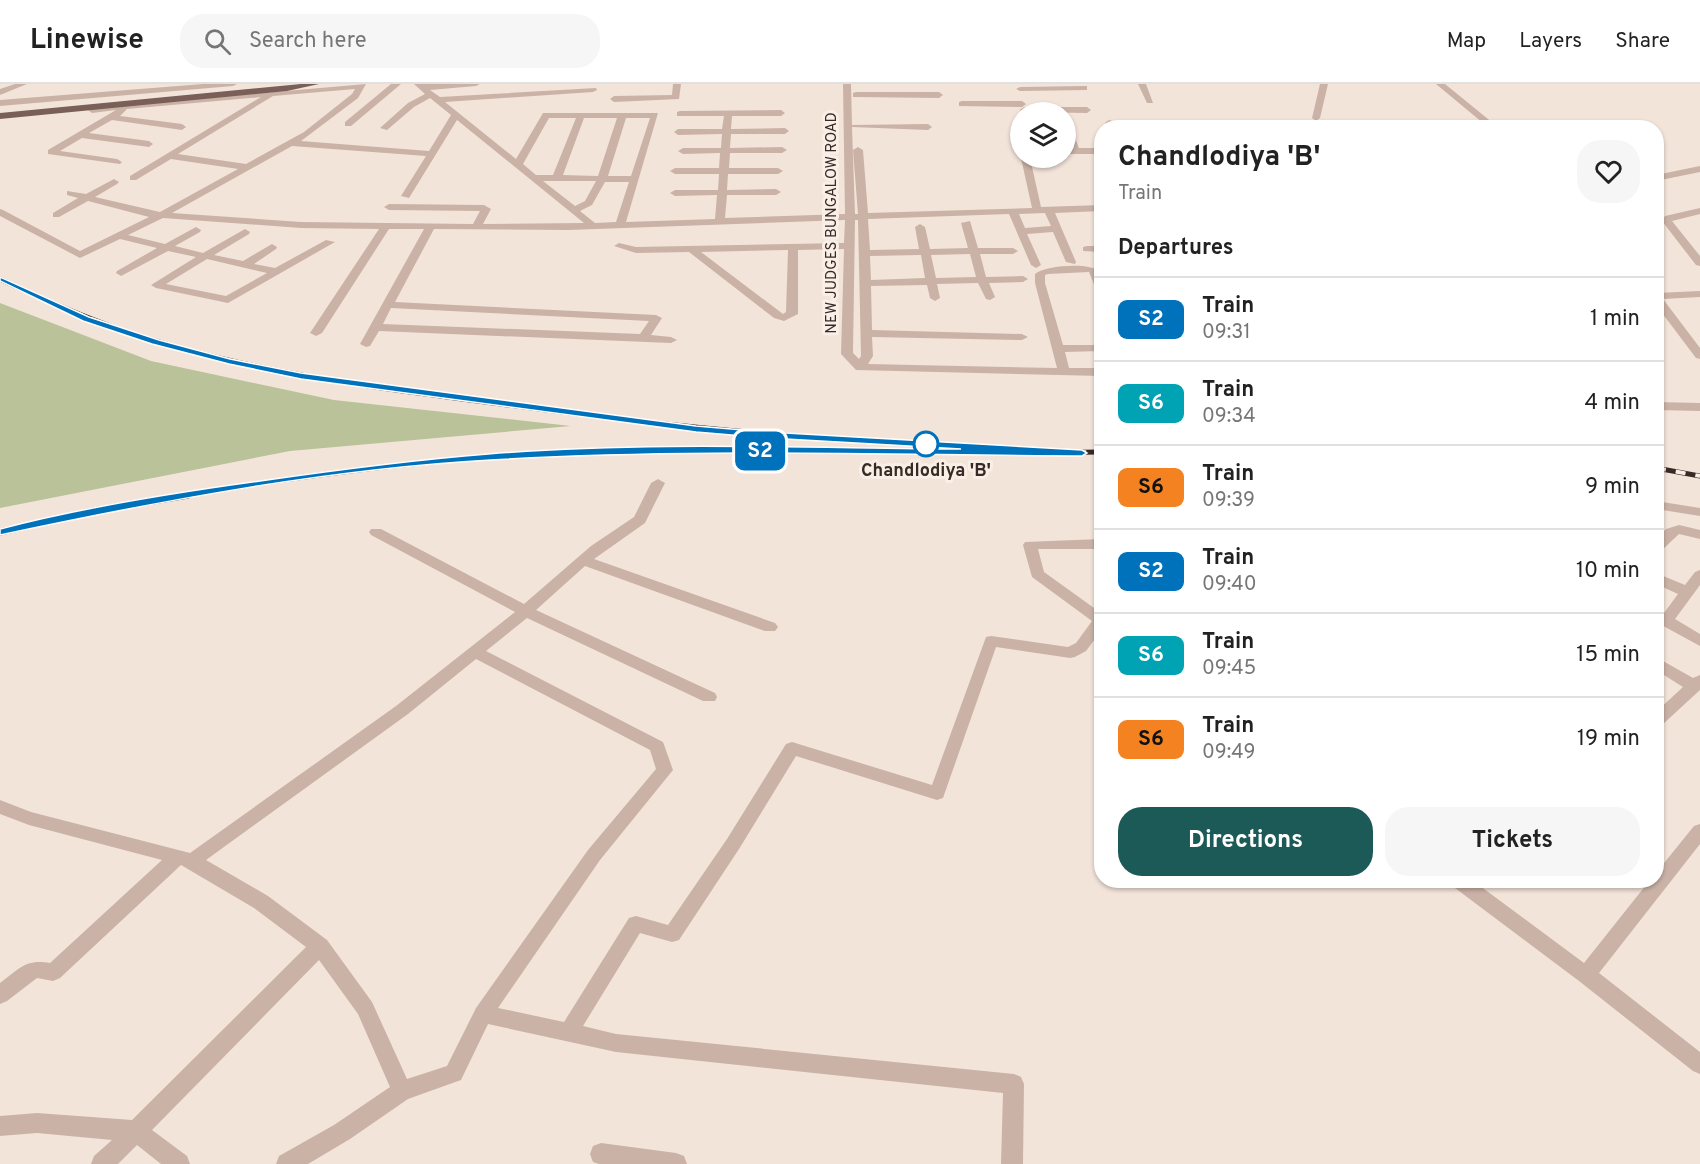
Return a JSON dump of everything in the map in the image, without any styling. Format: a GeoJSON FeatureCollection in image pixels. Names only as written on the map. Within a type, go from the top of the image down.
{"type":"FeatureCollection","features":[{"type":"Feature","properties":{"kind":"main road"},"geometry":{"type":"LineString","coordinates":[[0,110],[285,84]]}},
{"type":"Feature","properties":{"kind":"main road"},"geometry":{"type":"LineString","coordinates":[[0,117],[287,89],[315,84]]}},
{"type":"Feature","properties":{"kind":"street"},"geometry":{"type":"LineString","coordinates":[[0,92],[23,84]]}},
{"type":"Feature","properties":{"kind":"street"},"geometry":{"type":"LineString","coordinates":[[0,104],[233,84]]}},
{"type":"Feature","properties":{"kind":"street"},"geometry":{"type":"LineString","coordinates":[[348,124],[384,92],[397,84]]}},
{"type":"Feature","properties":{"kind":"street"},"geometry":{"type":"LineString","coordinates":[[384,128],[427,91],[476,84]]}},
{"type":"Feature","properties":{"kind":"street"},"geometry":{"type":"LineString","coordinates":[[521,84],[521,98]]}},
{"type":"Feature","properties":{"kind":"street"},"geometry":{"type":"LineString","coordinates":[[615,99],[676,97],[677,84]]}},
{"type":"Feature","properties":{"kind":"street","name":"NEW JUDGES BUNGALOW ROAD"},"geometry":{"type":"LineString","coordinates":[[847,84],[850,216],[847,354],[860,367]]}},
{"type":"Feature","properties":{"kind":"street"},"geometry":{"type":"LineString","coordinates":[[901,84],[901,95]]}},
{"type":"Feature","properties":{"kind":"street"},"geometry":{"type":"LineString","coordinates":[[1142,84],[1150,101]]}},
{"type":"Feature","properties":{"kind":"street"},"geometry":{"type":"LineString","coordinates":[[1316,118],[1324,84]]}},
{"type":"Feature","properties":{"kind":"street"},"geometry":{"type":"LineString","coordinates":[[1440,84],[1485,120]]}},
{"type":"Feature","properties":{"kind":"street"},"geometry":{"type":"LineString","coordinates":[[0,117],[361,85]]}},
{"type":"Feature","properties":{"kind":"street"},"geometry":{"type":"LineString","coordinates":[[0,212],[80,255],[161,216],[308,134],[355,96],[361,85]]}},
{"type":"Feature","properties":{"kind":"street"},"geometry":{"type":"LineString","coordinates":[[1022,102],[1019,87],[1084,88]]}},
{"type":"Feature","properties":{"kind":"street"},"geometry":{"type":"LineString","coordinates":[[860,367],[867,356],[867,333],[863,254],[864,215],[856,126],[856,89],[901,95],[939,95]]}},
{"type":"Feature","properties":{"kind":"street"},"geometry":{"type":"LineString","coordinates":[[447,108],[593,90]]}},
{"type":"Feature","properties":{"kind":"street"},"geometry":{"type":"LineString","coordinates":[[427,91],[521,98],[581,98]]}},
{"type":"Feature","properties":{"kind":"street"},"geometry":{"type":"LineString","coordinates":[[427,91],[593,226]]}},
{"type":"Feature","properties":{"kind":"street"},"geometry":{"type":"LineString","coordinates":[[133,178],[274,93]]}},
{"type":"Feature","properties":{"kind":"street"},"geometry":{"type":"LineString","coordinates":[[962,104],[1010,108]]}},
{"type":"Feature","properties":{"kind":"street"},"geometry":{"type":"LineString","coordinates":[[117,162],[51,152],[128,107]]}},
{"type":"Feature","properties":{"kind":"street"},"geometry":{"type":"LineString","coordinates":[[1076,110],[1087,110]]}},
{"type":"Feature","properties":{"kind":"street"},"geometry":{"type":"LineString","coordinates":[[680,114],[781,113]]}},
{"type":"Feature","properties":{"kind":"street"},"geometry":{"type":"LineString","coordinates":[[720,220],[728,114]]}},
{"type":"Feature","properties":{"kind":"street"},"geometry":{"type":"LineString","coordinates":[[406,196],[456,115]]}},
{"type":"Feature","properties":{"kind":"street"},"geometry":{"type":"LineString","coordinates":[[517,166],[546,115],[655,115],[620,224]]}},
{"type":"Feature","properties":{"kind":"street"},"geometry":{"type":"LineString","coordinates":[[556,178],[581,115]]}},
{"type":"Feature","properties":{"kind":"street"},"geometry":{"type":"LineString","coordinates":[[572,211],[589,203],[602,178],[622,115]]}},
{"type":"Feature","properties":{"kind":"street"},"geometry":{"type":"LineString","coordinates":[[111,117],[182,127]]}},
{"type":"Feature","properties":{"kind":"street"},"geometry":{"type":"LineString","coordinates":[[856,126],[928,127]]}},
{"type":"Feature","properties":{"kind":"street"},"geometry":{"type":"LineString","coordinates":[[678,132],[785,131]]}},
{"type":"Feature","properties":{"kind":"street"},"geometry":{"type":"LineString","coordinates":[[81,135],[149,144]]}},
{"type":"Feature","properties":{"kind":"street"},"geometry":{"type":"LineString","coordinates":[[290,143],[432,154]]}},
{"type":"Feature","properties":{"kind":"street"},"geometry":{"type":"LineString","coordinates":[[683,151],[782,150]]}},
{"type":"Feature","properties":{"kind":"street"},"geometry":{"type":"LineString","coordinates":[[1076,151],[1094,151]]}},
{"type":"Feature","properties":{"kind":"street"},"geometry":{"type":"LineString","coordinates":[[170,156],[246,167]]}},
{"type":"Feature","properties":{"kind":"street"},"geometry":{"type":"LineString","coordinates":[[1027,168],[1037,210]]}},
{"type":"Feature","properties":{"kind":"street"},"geometry":{"type":"LineString","coordinates":[[1664,176],[1700,169]]}},
{"type":"Feature","properties":{"kind":"street"},"geometry":{"type":"LineString","coordinates":[[675,171],[778,171]]}},
{"type":"Feature","properties":{"kind":"street"},"geometry":{"type":"LineString","coordinates":[[532,178],[635,179]]}},
{"type":"Feature","properties":{"kind":"street"},"geometry":{"type":"LineString","coordinates":[[56,215],[114,182]]}},
{"type":"Feature","properties":{"kind":"street"},"geometry":{"type":"LineString","coordinates":[[675,193],[776,192]]}},
{"type":"Feature","properties":{"kind":"street"},"geometry":{"type":"LineString","coordinates":[[70,194],[161,216],[301,225],[593,226],[1094,208]]}},
{"type":"Feature","properties":{"kind":"street"},"geometry":{"type":"LineString","coordinates":[[388,207],[484,208],[486,209],[477,226]]}},
{"type":"Feature","properties":{"kind":"street"},"geometry":{"type":"LineString","coordinates":[[401,226],[411,208]]}},
{"type":"Feature","properties":{"kind":"street"},"geometry":{"type":"LineString","coordinates":[[1012,210],[1036,265]]}},
{"type":"Feature","properties":{"kind":"street"},"geometry":{"type":"LineString","coordinates":[[1049,210],[1071,262]]}},
{"type":"Feature","properties":{"kind":"street"},"geometry":{"type":"LineString","coordinates":[[1700,211],[1668,218],[1667,221],[1696,252],[1700,263]]}},
{"type":"Feature","properties":{"kind":"street"},"geometry":{"type":"LineString","coordinates":[[966,223],[982,280],[990,297]]}},
{"type":"Feature","properties":{"kind":"street"},"geometry":{"type":"LineString","coordinates":[[316,333],[386,226]]}},
{"type":"Feature","properties":{"kind":"street"},"geometry":{"type":"LineString","coordinates":[[366,344],[431,226]]}},
{"type":"Feature","properties":{"kind":"street"},"geometry":{"type":"LineString","coordinates":[[920,227],[935,298]]}},
{"type":"Feature","properties":{"kind":"street"},"geometry":{"type":"LineString","coordinates":[[1021,231],[1057,229]]}},
{"type":"Feature","properties":{"kind":"street"},"geometry":{"type":"LineString","coordinates":[[121,273],[196,230]]}},
{"type":"Feature","properties":{"kind":"street"},"geometry":{"type":"LineString","coordinates":[[245,232],[156,285],[228,300],[330,242]]}},
{"type":"Feature","properties":{"kind":"street"},"geometry":{"type":"LineString","coordinates":[[118,236],[277,272]]}},
{"type":"Feature","properties":{"kind":"street"},"geometry":{"type":"LineString","coordinates":[[619,246],[636,250],[850,246]]}},
{"type":"Feature","properties":{"kind":"street"},"geometry":{"type":"LineString","coordinates":[[245,265],[272,247]]}},
{"type":"Feature","properties":{"kind":"street"},"geometry":{"type":"LineString","coordinates":[[691,249],[778,316],[784,318],[792,314],[793,247]]}},
{"type":"Feature","properties":{"kind":"street"},"geometry":{"type":"LineString","coordinates":[[1087,249],[1094,249]]}},
{"type":"Feature","properties":{"kind":"street"},"geometry":{"type":"LineString","coordinates":[[863,254],[1013,251]]}},
{"type":"Feature","properties":{"kind":"street"},"geometry":{"type":"LineString","coordinates":[[1064,370],[1040,283],[1040,273],[1091,269],[1094,271]]}},
{"type":"Feature","properties":{"kind":"street"},"geometry":{"type":"LineString","coordinates":[[865,283],[1023,279]]}},
{"type":"Feature","properties":{"kind":"street"},"geometry":{"type":"LineString","coordinates":[[1664,296],[1700,294]]}},
{"type":"Feature","properties":{"kind":"street"},"geometry":{"type":"LineString","coordinates":[[388,305],[656,318],[644,338]]}},
{"type":"Feature","properties":{"kind":"street"},"geometry":{"type":"LineString","coordinates":[[1664,307],[1700,356]]}},
{"type":"Feature","properties":{"kind":"street"},"geometry":{"type":"LineString","coordinates":[[375,327],[671,340]]}},
{"type":"Feature","properties":{"kind":"street"},"geometry":{"type":"LineString","coordinates":[[867,333],[1022,338]]}},
{"type":"Feature","properties":{"kind":"street"},"geometry":{"type":"LineString","coordinates":[[1058,348],[1094,348]]}},
{"type":"Feature","properties":{"kind":"street"},"geometry":{"type":"LineString","coordinates":[[860,367],[1094,372]]}},
{"type":"Feature","properties":{"kind":"street"},"geometry":{"type":"LineString","coordinates":[[1664,406],[1700,407]]}},
{"type":"Feature","properties":{"kind":"street"},"geometry":{"type":"LineString","coordinates":[[0,995],[34,969],[53,972],[185,859],[402,710],[525,612],[596,549],[640,520],[658,483]]}},
{"type":"Feature","properties":{"kind":"street"},"geometry":{"type":"LineString","coordinates":[[1664,504],[1700,512]]}},
{"type":"Feature","properties":{"kind":"street"},"geometry":{"type":"LineString","coordinates":[[1664,538],[1671,530],[1678,528],[1700,535]]}},
{"type":"Feature","properties":{"kind":"street"},"geometry":{"type":"LineString","coordinates":[[376,532],[525,612],[709,697]]}},
{"type":"Feature","properties":{"kind":"street"},"geometry":{"type":"LineString","coordinates":[[1094,544],[1030,545],[1037,574],[1094,615]]}},
{"type":"Feature","properties":{"kind":"street"},"geometry":{"type":"LineString","coordinates":[[583,560],[770,627]]}},
{"type":"Feature","properties":{"kind":"street"},"geometry":{"type":"LineString","coordinates":[[1664,615],[1700,575]]}},
{"type":"Feature","properties":{"kind":"street"},"geometry":{"type":"LineString","coordinates":[[1664,582],[1687,592]]}},
{"type":"Feature","properties":{"kind":"street"},"geometry":{"type":"LineString","coordinates":[[1664,620],[1700,641]]}},
{"type":"Feature","properties":{"kind":"street"},"geometry":{"type":"LineString","coordinates":[[568,1033],[636,924],[672,934],[733,844],[791,747],[938,793],[991,640],[1070,653],[1081,646],[1094,629]]}},
{"type":"Feature","properties":{"kind":"street"},"geometry":{"type":"LineString","coordinates":[[286,1164],[342,1132],[402,1091],[454,1073],[483,1014],[594,855],[665,770],[657,746],[475,652]]}},
{"type":"Feature","properties":{"kind":"street"},"geometry":{"type":"LineString","coordinates":[[1664,667],[1697,683],[1664,710]]}},
{"type":"Feature","properties":{"kind":"street"},"geometry":{"type":"LineString","coordinates":[[0,807],[29,818],[185,859],[261,902],[320,946],[365,1008],[402,1091]]}},
{"type":"Feature","properties":{"kind":"street"},"geometry":{"type":"LineString","coordinates":[[1664,876],[1700,831]]}},
{"type":"Feature","properties":{"kind":"street"},"geometry":{"type":"LineString","coordinates":[[1468,888],[1586,975],[1700,1064]]}},
{"type":"Feature","properties":{"kind":"street"},"geometry":{"type":"LineString","coordinates":[[1586,975],[1655,888]]}},
{"type":"Feature","properties":{"kind":"street"},"geometry":{"type":"LineString","coordinates":[[102,1164],[320,946]]}},
{"type":"Feature","properties":{"kind":"street"},"geometry":{"type":"LineString","coordinates":[[483,1014],[616,1043],[1014,1084],[1012,1164]]}},
{"type":"Feature","properties":{"kind":"street"},"geometry":{"type":"LineString","coordinates":[[0,1126],[37,1123],[136,1131],[179,1164]]}},
{"type":"Feature","properties":{"kind":"street"},"geometry":{"type":"LineString","coordinates":[[601,1154],[676,1164]]}},
{"type":"Feature","properties":{"kind":"green space"},"geometry":{"type":"Polygon","coordinates":[[[0,303],[151,361],[334,400],[571,426],[290,451],[0,508],[0,303]]]}},
{"type":"Feature","properties":{"kind":"railway"},"geometry":{"type":"LineString","coordinates":[[0,279],[116,328],[212,356],[310,377],[559,412],[658,423],[758,433],[908,443]]}},
{"type":"Feature","properties":{"kind":"railway"},"geometry":{"type":"LineString","coordinates":[[179,496],[363,469],[455,459],[548,453],[686,449],[1094,452]]}},
{"type":"Feature","properties":{"kind":"railway"},"geometry":{"type":"LineString","coordinates":[[1664,469],[1700,476]]}},
{"type":"Feature","properties":{"kind":"railway"},"geometry":{"type":"LineString","coordinates":[[0,532],[94,511],[188,495]]}},
{"type":"Feature","properties":{"kind":"train","name":"S2"},"geometry":{"type":"LineString","coordinates":[[0,279],[86,319],[155,342],[301,376],[696,429],[1082,453],[644,450],[489,457],[363,469],[206,492],[115,507],[0,532]]}},
{"type":"Feature","properties":{"kind":"place","name":"Chandlodiya 'B'"},"geometry":{"type":"Point","coordinates":[926,444]}}]}
